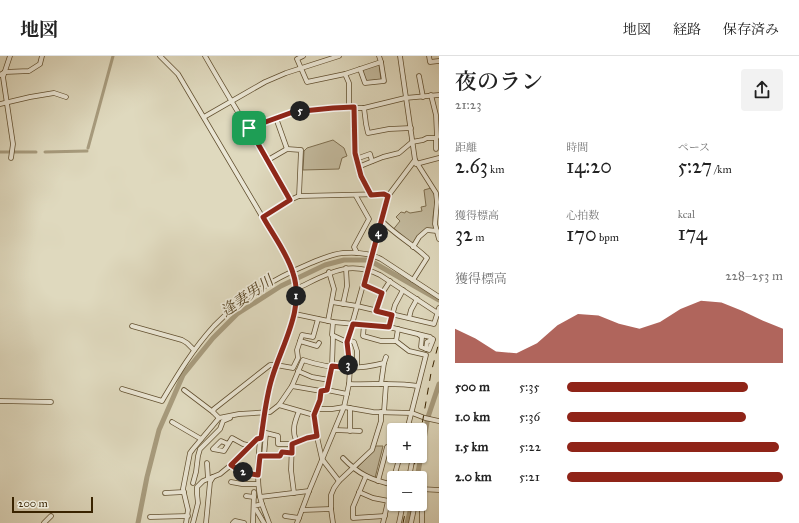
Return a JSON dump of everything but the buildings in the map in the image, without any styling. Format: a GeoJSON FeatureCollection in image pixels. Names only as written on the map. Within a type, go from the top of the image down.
{"type":"FeatureCollection","features":[{"type":"Feature","properties":{"kind":"street"},"geometry":{"type":"LineString","coordinates":[[10,56],[3,77],[13,144],[11,154]]}},
{"type":"Feature","properties":{"kind":"street"},"geometry":{"type":"LineString","coordinates":[[0,75],[5,72],[29,71],[40,64],[42,56]]}},
{"type":"Feature","properties":{"kind":"street"},"geometry":{"type":"LineString","coordinates":[[160,56],[178,74],[263,217],[293,272],[296,288],[295,314],[271,379],[264,412],[261,438],[262,456]]}},
{"type":"Feature","properties":{"kind":"street"},"geometry":{"type":"LineString","coordinates":[[205,56],[231,102],[268,160],[290,200]]}},
{"type":"Feature","properties":{"kind":"street"},"geometry":{"type":"LineString","coordinates":[[303,56],[297,59],[307,82],[345,74],[381,62]]}},
{"type":"Feature","properties":{"kind":"street"},"geometry":{"type":"LineString","coordinates":[[204,117],[266,82],[286,73],[339,56]]}},
{"type":"Feature","properties":{"kind":"street"},"geometry":{"type":"LineString","coordinates":[[360,69],[364,83],[384,81],[379,56]]}},
{"type":"Feature","properties":{"kind":"street"},"geometry":{"type":"LineString","coordinates":[[400,56],[415,162],[436,193],[437,202],[435,224],[439,239]]}},
{"type":"Feature","properties":{"kind":"street"},"geometry":{"type":"LineString","coordinates":[[429,56],[430,62],[439,61]]}},
{"type":"Feature","properties":{"kind":"street"},"geometry":{"type":"LineString","coordinates":[[345,74],[349,83],[356,159],[358,167],[371,195]]}},
{"type":"Feature","properties":{"kind":"street"},"geometry":{"type":"LineString","coordinates":[[419,76],[423,96]]}},
{"type":"Feature","properties":{"kind":"street"},"geometry":{"type":"LineString","coordinates":[[0,104],[54,93],[66,97]]}},
{"type":"Feature","properties":{"kind":"street"},"geometry":{"type":"LineString","coordinates":[[249,128],[295,112],[352,107],[364,108],[407,98],[439,95]]}},
{"type":"Feature","properties":{"kind":"street"},"geometry":{"type":"LineString","coordinates":[[432,96],[436,115],[436,149]]}},
{"type":"Feature","properties":{"kind":"street"},"geometry":{"type":"LineString","coordinates":[[364,108],[368,133],[389,129],[411,128]]}},
{"type":"Feature","properties":{"kind":"street"},"geometry":{"type":"LineString","coordinates":[[276,118],[287,149]]}},
{"type":"Feature","properties":{"kind":"street"},"geometry":{"type":"LineString","coordinates":[[358,167],[399,153],[412,142],[427,138],[436,138]]}},
{"type":"Feature","properties":{"kind":"street"},"geometry":{"type":"LineString","coordinates":[[268,160],[287,149],[301,150],[299,196]]}},
{"type":"Feature","properties":{"kind":"street"},"geometry":{"type":"LineString","coordinates":[[356,159],[370,154],[372,162]]}},
{"type":"Feature","properties":{"kind":"street"},"geometry":{"type":"LineString","coordinates":[[285,516],[298,520],[344,407],[349,384],[350,368],[347,341],[388,196],[415,162],[439,158]]}},
{"type":"Feature","properties":{"kind":"street"},"geometry":{"type":"LineString","coordinates":[[263,217],[299,196],[356,196],[384,194],[388,196]]}},
{"type":"Feature","properties":{"kind":"street"},"geometry":{"type":"LineString","coordinates":[[356,196],[369,219],[354,247],[357,253]]}},
{"type":"Feature","properties":{"kind":"street"},"geometry":{"type":"LineString","coordinates":[[382,220],[390,230],[427,258],[413,280]]}},
{"type":"Feature","properties":{"kind":"street"},"geometry":{"type":"LineString","coordinates":[[413,247],[419,237],[427,230],[437,231]]}},
{"type":"Feature","properties":{"kind":"street"},"geometry":{"type":"LineString","coordinates":[[122,390],[162,401],[194,350],[214,326],[239,304],[265,286],[329,256],[342,253],[372,255],[439,297]]}},
{"type":"Feature","properties":{"kind":"street"},"geometry":{"type":"LineString","coordinates":[[296,288],[329,272],[346,268],[368,268],[438,311],[434,324],[357,306],[332,302]]}},
{"type":"Feature","properties":{"kind":"street"},"geometry":{"type":"LineString","coordinates":[[343,304],[347,286],[346,268]]}},
{"type":"Feature","properties":{"kind":"street"},"geometry":{"type":"LineString","coordinates":[[328,321],[334,289],[329,272]]}},
{"type":"Feature","properties":{"kind":"street"},"geometry":{"type":"LineString","coordinates":[[376,311],[382,293],[390,281]]}},
{"type":"Feature","properties":{"kind":"street"},"geometry":{"type":"LineString","coordinates":[[364,285],[382,293]]}},
{"type":"Feature","properties":{"kind":"street"},"geometry":{"type":"LineString","coordinates":[[389,327],[397,299],[403,290]]}},
{"type":"Feature","properties":{"kind":"street"},"geometry":{"type":"LineString","coordinates":[[409,318],[411,310],[417,299]]}},
{"type":"Feature","properties":{"kind":"street"},"geometry":{"type":"LineString","coordinates":[[295,314],[334,322],[389,327],[432,338],[430,350],[421,347],[422,336]]}},
{"type":"Feature","properties":{"kind":"street"},"geometry":{"type":"LineString","coordinates":[[213,412],[270,365],[293,368],[298,358],[297,350],[303,335],[313,337],[318,319]]}},
{"type":"Feature","properties":{"kind":"street"},"geometry":{"type":"LineString","coordinates":[[327,390],[332,366],[334,322]]}},
{"type":"Feature","properties":{"kind":"street"},"geometry":{"type":"LineString","coordinates":[[364,324],[363,336],[381,341],[396,341],[409,351],[426,355],[409,423]]}},
{"type":"Feature","properties":{"kind":"street"},"geometry":{"type":"LineString","coordinates":[[132,326],[182,340],[194,350]]}},
{"type":"Feature","properties":{"kind":"street"},"geometry":{"type":"LineString","coordinates":[[396,341],[398,330]]}},
{"type":"Feature","properties":{"kind":"street"},"geometry":{"type":"LineString","coordinates":[[333,336],[354,342],[357,351],[357,367]]}},
{"type":"Feature","properties":{"kind":"street"},"geometry":{"type":"LineString","coordinates":[[300,341],[317,346],[319,343]]}},
{"type":"Feature","properties":{"kind":"street"},"geometry":{"type":"LineString","coordinates":[[381,384],[386,357]]}},
{"type":"Feature","properties":{"kind":"street"},"geometry":{"type":"LineString","coordinates":[[298,358],[312,363],[350,368],[370,367],[384,363]]}},
{"type":"Feature","properties":{"kind":"street"},"geometry":{"type":"LineString","coordinates":[[186,523],[188,516],[183,489],[190,453],[218,418],[270,412],[279,405],[292,386],[303,360]]}},
{"type":"Feature","properties":{"kind":"street"},"geometry":{"type":"LineString","coordinates":[[298,371],[312,377],[329,380]]}},
{"type":"Feature","properties":{"kind":"street"},"geometry":{"type":"LineString","coordinates":[[349,384],[404,384],[418,386]]}},
{"type":"Feature","properties":{"kind":"street"},"geometry":{"type":"LineString","coordinates":[[332,523],[331,495],[339,481],[372,450],[383,412],[386,384]]}},
{"type":"Feature","properties":{"kind":"street"},"geometry":{"type":"LineString","coordinates":[[292,386],[347,394]]}},
{"type":"Feature","properties":{"kind":"street"},"geometry":{"type":"LineString","coordinates":[[184,390],[213,412],[218,418]]}},
{"type":"Feature","properties":{"kind":"street"},"geometry":{"type":"LineString","coordinates":[[321,391],[314,415],[317,436],[322,459],[339,481]]}},
{"type":"Feature","properties":{"kind":"street"},"geometry":{"type":"LineString","coordinates":[[0,401],[50,402]]}},
{"type":"Feature","properties":{"kind":"street"},"geometry":{"type":"LineString","coordinates":[[279,405],[314,415]]}},
{"type":"Feature","properties":{"kind":"street"},"geometry":{"type":"LineString","coordinates":[[317,409],[344,407],[373,412],[412,413],[439,421]]}},
{"type":"Feature","properties":{"kind":"street"},"geometry":{"type":"LineString","coordinates":[[350,408],[350,432]]}},
{"type":"Feature","properties":{"kind":"street"},"geometry":{"type":"LineString","coordinates":[[294,493],[291,470],[292,453],[295,443],[293,426],[299,411]]}},
{"type":"Feature","properties":{"kind":"street"},"geometry":{"type":"LineString","coordinates":[[193,483],[200,449],[220,429],[223,421],[235,415]]}},
{"type":"Feature","properties":{"kind":"street"},"geometry":{"type":"LineString","coordinates":[[172,422],[201,439]]}},
{"type":"Feature","properties":{"kind":"street"},"geometry":{"type":"LineString","coordinates":[[335,430],[350,432],[360,431]]}},
{"type":"Feature","properties":{"kind":"street"},"geometry":{"type":"LineString","coordinates":[[269,523],[262,504],[258,484],[258,475],[266,433],[278,437],[278,444],[295,443],[317,436]]}},
{"type":"Feature","properties":{"kind":"street"},"geometry":{"type":"LineString","coordinates":[[228,444],[232,438],[243,444],[251,446]]}},
{"type":"Feature","properties":{"kind":"street"},"geometry":{"type":"LineString","coordinates":[[193,523],[198,503],[197,487],[203,481],[220,474],[257,439],[261,438]]}},
{"type":"Feature","properties":{"kind":"street"},"geometry":{"type":"LineString","coordinates":[[378,481],[387,447]]}},
{"type":"Feature","properties":{"kind":"street"},"geometry":{"type":"LineString","coordinates":[[262,456],[280,456],[282,452],[292,453]]}},
{"type":"Feature","properties":{"kind":"street"},"geometry":{"type":"LineString","coordinates":[[343,458],[353,469],[378,481],[387,483]]}},
{"type":"Feature","properties":{"kind":"street"},"geometry":{"type":"LineString","coordinates":[[207,463],[208,479]]}},
{"type":"Feature","properties":{"kind":"street"},"geometry":{"type":"LineString","coordinates":[[231,465],[242,471],[258,475]]}},
{"type":"Feature","properties":{"kind":"street"},"geometry":{"type":"LineString","coordinates":[[366,476],[354,506],[353,521],[384,516]]}},
{"type":"Feature","properties":{"kind":"street"},"geometry":{"type":"LineString","coordinates":[[206,523],[210,482],[214,477]]}},
{"type":"Feature","properties":{"kind":"street"},"geometry":{"type":"LineString","coordinates":[[231,482],[258,484]]}},
{"type":"Feature","properties":{"kind":"street"},"geometry":{"type":"LineString","coordinates":[[427,489],[439,490]]}},
{"type":"Feature","properties":{"kind":"street"},"geometry":{"type":"LineString","coordinates":[[260,496],[309,491]]}},
{"type":"Feature","properties":{"kind":"street"},"geometry":{"type":"LineString","coordinates":[[165,493],[184,492]]}},
{"type":"Feature","properties":{"kind":"street"},"geometry":{"type":"LineString","coordinates":[[359,492],[373,498],[387,501]]}},
{"type":"Feature","properties":{"kind":"street"},"geometry":{"type":"LineString","coordinates":[[246,496],[254,495],[253,523]]}},
{"type":"Feature","properties":{"kind":"street"},"geometry":{"type":"LineString","coordinates":[[254,506],[262,504]]}},
{"type":"Feature","properties":{"kind":"street"},"geometry":{"type":"LineString","coordinates":[[383,523],[387,505]]}},
{"type":"Feature","properties":{"kind":"street"},"geometry":{"type":"LineString","coordinates":[[254,506],[264,523]]}},
{"type":"Feature","properties":{"kind":"street"},"geometry":{"type":"LineString","coordinates":[[302,510],[331,510]]}},
{"type":"Feature","properties":{"kind":"street"},"geometry":{"type":"LineString","coordinates":[[399,523],[402,511]]}},
{"type":"Feature","properties":{"kind":"street"},"geometry":{"type":"LineString","coordinates":[[411,523],[413,511]]}},
{"type":"Feature","properties":{"kind":"street"},"geometry":{"type":"LineString","coordinates":[[422,511],[422,523]]}},
{"type":"Feature","properties":{"kind":"street"},"geometry":{"type":"LineString","coordinates":[[44,523],[51,516]]}},
{"type":"Feature","properties":{"kind":"street"},"geometry":{"type":"LineString","coordinates":[[150,517],[188,516]]}},
{"type":"Feature","properties":{"kind":"street"},"geometry":{"type":"LineString","coordinates":[[233,523],[235,521],[244,523]]}},
{"type":"Feature","properties":{"kind":"shaded area"},"geometry":{"type":"Polygon","coordinates":[[[379,64],[381,80],[367,82],[362,71],[363,69],[379,64]]]}},
{"type":"Feature","properties":{"kind":"shaded area"},"geometry":{"type":"Polygon","coordinates":[[[333,140],[344,148],[347,156],[342,158],[339,169],[303,170],[304,151],[307,148],[333,140]]]}},
{"type":"Feature","properties":{"kind":"shaded area"},"geometry":{"type":"Polygon","coordinates":[[[431,188],[435,198],[433,222],[435,230],[427,229],[412,245],[392,231],[400,221],[396,217],[401,212],[405,213],[406,211],[410,213],[422,211],[421,207],[426,206],[424,190],[431,188]]]}},
{"type":"Feature","properties":{"kind":"shaded area"},"geometry":{"type":"Polygon","coordinates":[[[375,446],[383,446],[375,478],[365,474],[357,468],[372,452],[375,446]]]}},
{"type":"Feature","properties":{"kind":"waterway"},"geometry":{"type":"LineString","coordinates":[[88,148],[113,56]]}},
{"type":"Feature","properties":{"kind":"waterway"},"geometry":{"type":"LineString","coordinates":[[45,152],[87,151]]}},
{"type":"Feature","properties":{"kind":"waterway"},"geometry":{"type":"LineString","coordinates":[[0,152],[36,152]]}},
{"type":"Feature","properties":{"kind":"waterway","name":"逢妻男川"},"geometry":{"type":"LineString","coordinates":[[138,523],[147,477],[159,430],[183,375],[213,338],[237,314],[281,286],[325,265],[344,260],[369,260],[439,300]]}},
{"type":"Feature","properties":{"kind":"waterway"},"geometry":{"type":"LineString","coordinates":[[418,471],[428,417],[439,384]]}},
{"type":"Feature","properties":{"kind":"waterway"},"geometry":{"type":"LineString","coordinates":[[407,523],[410,511]]}},
{"type":"Feature","properties":{"kind":"railway"},"geometry":{"type":"LineString","coordinates":[[422,423],[431,373],[439,342]]}},
{"type":"Feature","properties":{"kind":"railway"},"geometry":{"type":"LineString","coordinates":[[413,471],[415,463]]}},
{"type":"Feature","properties":{"kind":"railway"},"geometry":{"type":"LineString","coordinates":[[403,523],[406,511]]}},
{"type":"Feature","properties":{"kind":"route"},"geometry":{"type":"LineString","coordinates":[[354,107],[355,153],[361,176],[371,195],[384,194],[388,196],[364,285],[382,293],[379,298],[376,311],[392,315],[389,327],[353,324],[347,342],[348,365],[350,368],[332,366],[327,390],[321,391],[320,400],[314,415],[317,436],[292,444],[292,453],[282,452],[280,456],[260,456],[258,475],[242,471],[231,465],[257,439],[261,438],[264,412],[271,379],[295,314],[296,286],[294,274],[290,264],[263,217],[290,200],[249,128],[293,112],[354,107]]}}]}
